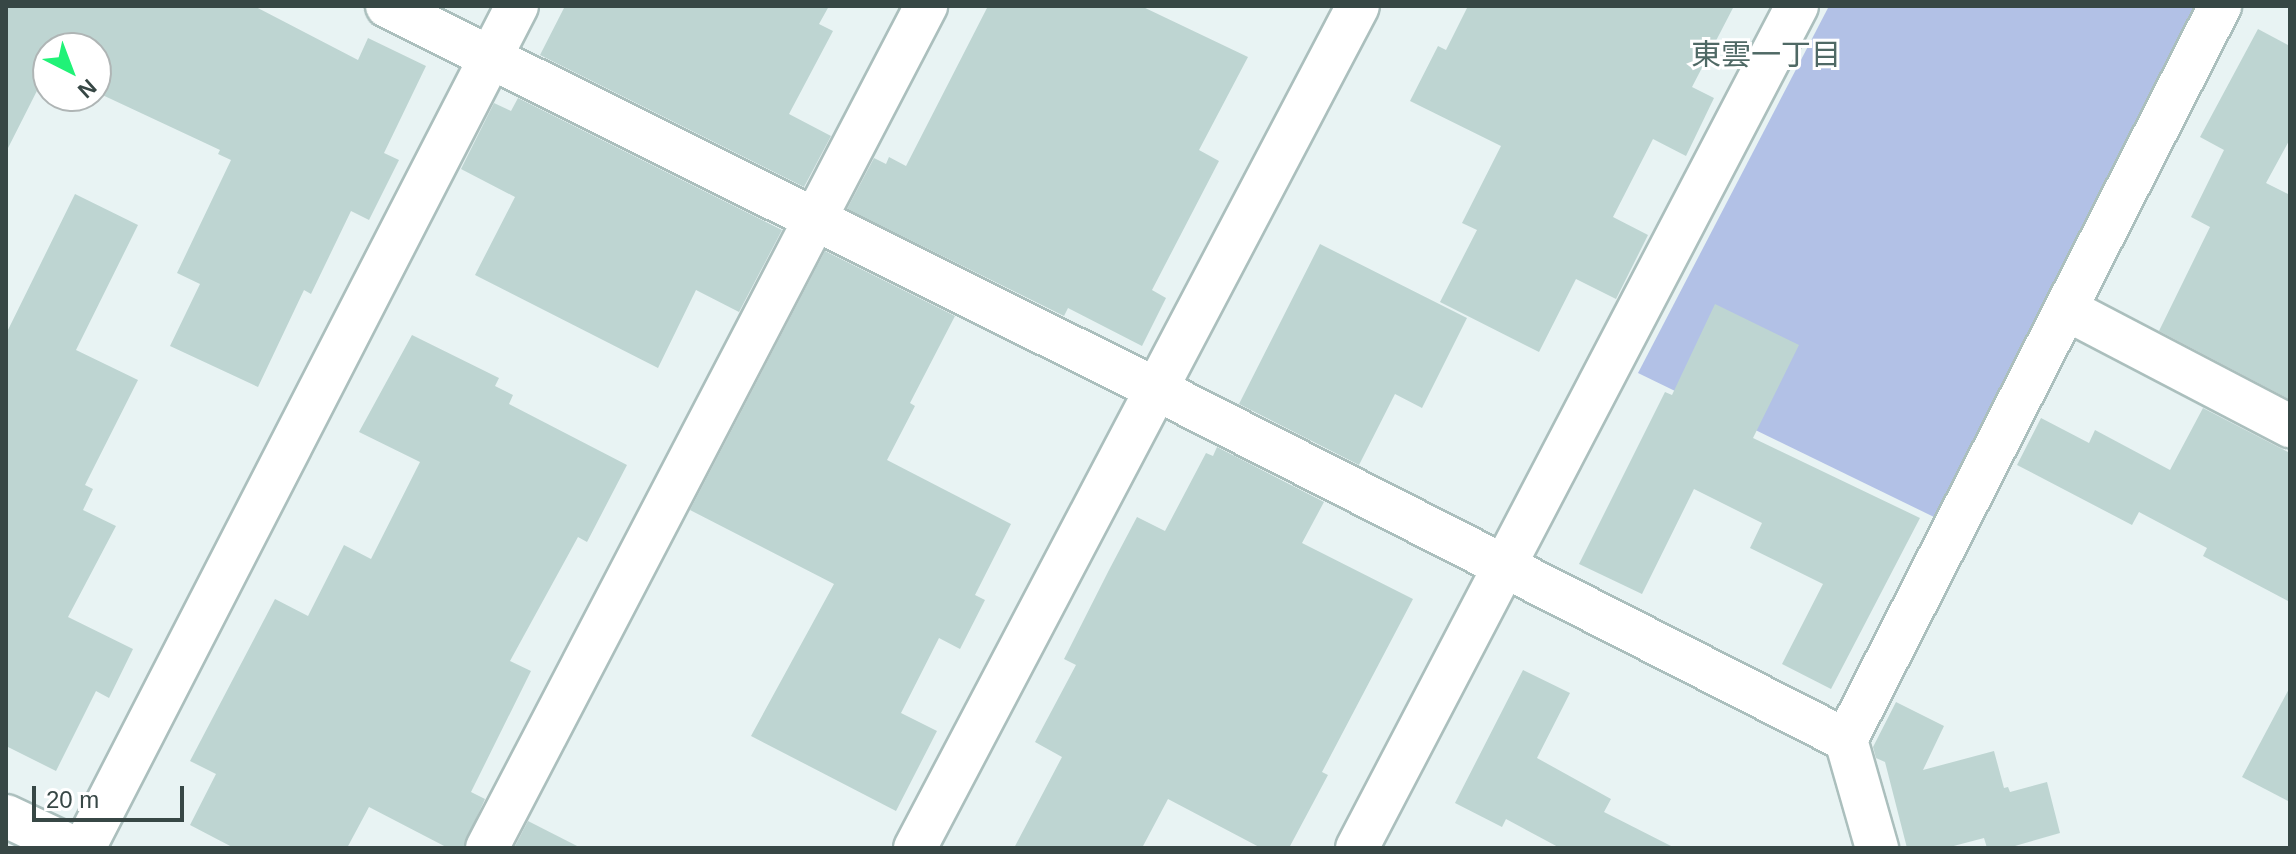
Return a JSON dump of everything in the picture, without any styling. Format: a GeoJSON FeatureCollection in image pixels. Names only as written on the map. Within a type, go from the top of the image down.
{"type":"FeatureCollection","features":[{"type":"Feature","properties":{"kind":"street"},"geometry":{"type":"LineString","coordinates":[[387,6],[1156,389],[1846,740]]}},
{"type":"Feature","properties":{"kind":"street"},"geometry":{"type":"LineString","coordinates":[[84,848],[517,6]]}},
{"type":"Feature","properties":{"kind":"street"},"geometry":{"type":"LineString","coordinates":[[487,848],[926,6]]}},
{"type":"Feature","properties":{"kind":"street"},"geometry":{"type":"LineString","coordinates":[[915,848],[1358,6]]}},
{"type":"Feature","properties":{"kind":"street"},"geometry":{"type":"LineString","coordinates":[[1357,848],[1797,6]]}},
{"type":"Feature","properties":{"kind":"street"},"geometry":{"type":"LineString","coordinates":[[1877,848],[1846,740],[2220,6]]}},
{"type":"Feature","properties":{"kind":"street"},"geometry":{"type":"LineString","coordinates":[[2066,309],[2290,426]]}},
{"type":"Feature","properties":{"kind":"street"},"geometry":{"type":"LineString","coordinates":[[6,816],[74,848]]}},
{"type":"Feature","properties":{"kind":"shaded area"},"geometry":{"type":"Polygon","coordinates":[[[1829,6],[2198,6],[1934,517],[1638,373],[1829,6]]]}},
{"type":"Feature","properties":{"kind":"building"},"geometry":{"type":"Polygon","coordinates":[[[6,6],[254,6],[358,60],[368,38],[426,66],[384,153],[399,160],[369,220],[351,211],[311,294],[304,290],[258,387],[170,346],[200,284],[177,273],[231,160],[218,154],[220,150],[112,99],[112,32],[32,32],[32,101],[6,152],[6,6]]]}},
{"type":"Feature","properties":{"kind":"building"},"geometry":{"type":"Polygon","coordinates":[[[565,6],[829,6],[819,24],[833,31],[789,114],[831,136],[804,187],[540,55],[565,6]]]}},
{"type":"Feature","properties":{"kind":"building"},"geometry":{"type":"Polygon","coordinates":[[[988,6],[1141,6],[1248,57],[1199,150],[1219,161],[1152,290],[1166,298],[1142,346],[1068,308],[1064,316],[847,209],[874,158],[886,164],[889,157],[906,166],[988,6]]]}},
{"type":"Feature","properties":{"kind":"building"},"geometry":{"type":"Polygon","coordinates":[[[1468,6],[1734,6],[1692,87],[1714,98],[1686,156],[1653,139],[1613,217],[1648,235],[1616,299],[1576,279],[1539,352],[1440,302],[1477,230],[1462,223],[1501,146],[1410,101],[1438,46],[1446,50],[1468,6]]]}},
{"type":"Feature","properties":{"kind":"building"},"geometry":{"type":"Polygon","coordinates":[[[2258,29],[2290,46],[2290,139],[2266,183],[2290,195],[2289,399],[2159,331],[2210,227],[2191,217],[2224,150],[2200,137],[2258,29]]]}},
{"type":"Feature","properties":{"kind":"building"},"geometry":{"type":"Polygon","coordinates":[[[518,98],[782,230],[739,312],[696,290],[658,368],[475,275],[515,197],[461,169],[494,103],[511,111],[518,98]]]}},
{"type":"Feature","properties":{"kind":"building"},"geometry":{"type":"Polygon","coordinates":[[[75,194],[138,225],[76,350],[138,380],[85,485],[93,489],[83,510],[116,526],[68,617],[133,649],[109,698],[96,691],[56,771],[6,746],[6,334],[75,194]]]}},
{"type":"Feature","properties":{"kind":"building"},"geometry":{"type":"Polygon","coordinates":[[[1320,244],[1467,318],[1422,408],[1395,394],[1359,465],[1239,404],[1320,244]]]}},
{"type":"Feature","properties":{"kind":"building"},"geometry":{"type":"Polygon","coordinates":[[[825,251],[955,316],[910,403],[915,406],[887,460],[1011,524],[975,595],[985,600],[960,649],[939,638],[901,713],[937,731],[896,811],[751,736],[834,584],[690,510],[825,251]]]}},
{"type":"Feature","properties":{"kind":"building"},"geometry":{"type":"Polygon","coordinates":[[[1715,304],[1799,345],[1753,438],[1920,518],[1831,689],[1782,664],[1823,584],[1750,548],[1762,523],[1694,489],[1642,594],[1579,564],[1665,392],[1672,395],[1715,304]]]}},
{"type":"Feature","properties":{"kind":"building"},"geometry":{"type":"Polygon","coordinates":[[[412,335],[499,378],[495,386],[513,395],[509,404],[627,465],[587,542],[578,537],[510,661],[531,671],[471,792],[485,799],[463,848],[448,848],[369,807],[347,848],[234,848],[190,825],[216,774],[190,761],[275,599],[308,616],[344,545],[371,559],[420,462],[359,432],[412,335]]]}},
{"type":"Feature","properties":{"kind":"building"},"geometry":{"type":"Polygon","coordinates":[[[2203,408],[2290,453],[2290,602],[2203,556],[2207,548],[2139,512],[2132,525],[2017,465],[2041,418],[2089,443],[2095,430],[2170,470],[2203,408]]]}},
{"type":"Feature","properties":{"kind":"building"},"geometry":{"type":"Polygon","coordinates":[[[1217,447],[1324,502],[1302,543],[1413,599],[1322,772],[1328,775],[1289,848],[1261,848],[1168,799],[1142,848],[1014,848],[1062,757],[1035,742],[1076,665],[1064,659],[1109,570],[1137,517],[1165,531],[1206,453],[1213,456],[1217,447]]]}},
{"type":"Feature","properties":{"kind":"building"},"geometry":{"type":"Polygon","coordinates":[[[1523,670],[1570,693],[1537,758],[1611,799],[1604,812],[1675,848],[1560,848],[1506,819],[1502,827],[1455,803],[1523,670]]]}},
{"type":"Feature","properties":{"kind":"building"},"geometry":{"type":"Polygon","coordinates":[[[2290,687],[2290,802],[2242,777],[2290,687]]]}},
{"type":"Feature","properties":{"kind":"building"},"geometry":{"type":"Polygon","coordinates":[[[1896,702],[1944,726],[1923,770],[1994,751],[2004,788],[2008,787],[2010,792],[2047,782],[2060,833],[2008,848],[1987,848],[1984,838],[1946,848],[1907,848],[1885,762],[1876,758],[1873,747],[1896,702]]]}},
{"type":"Feature","properties":{"kind":"building"},"geometry":{"type":"Polygon","coordinates":[[[528,821],[581,848],[514,848],[528,821]]]}},
{"type":"Feature","properties":{"kind":"district","name":"東雲一丁目"},"geometry":{"type":"Point","coordinates":[1766,55]}}]}
